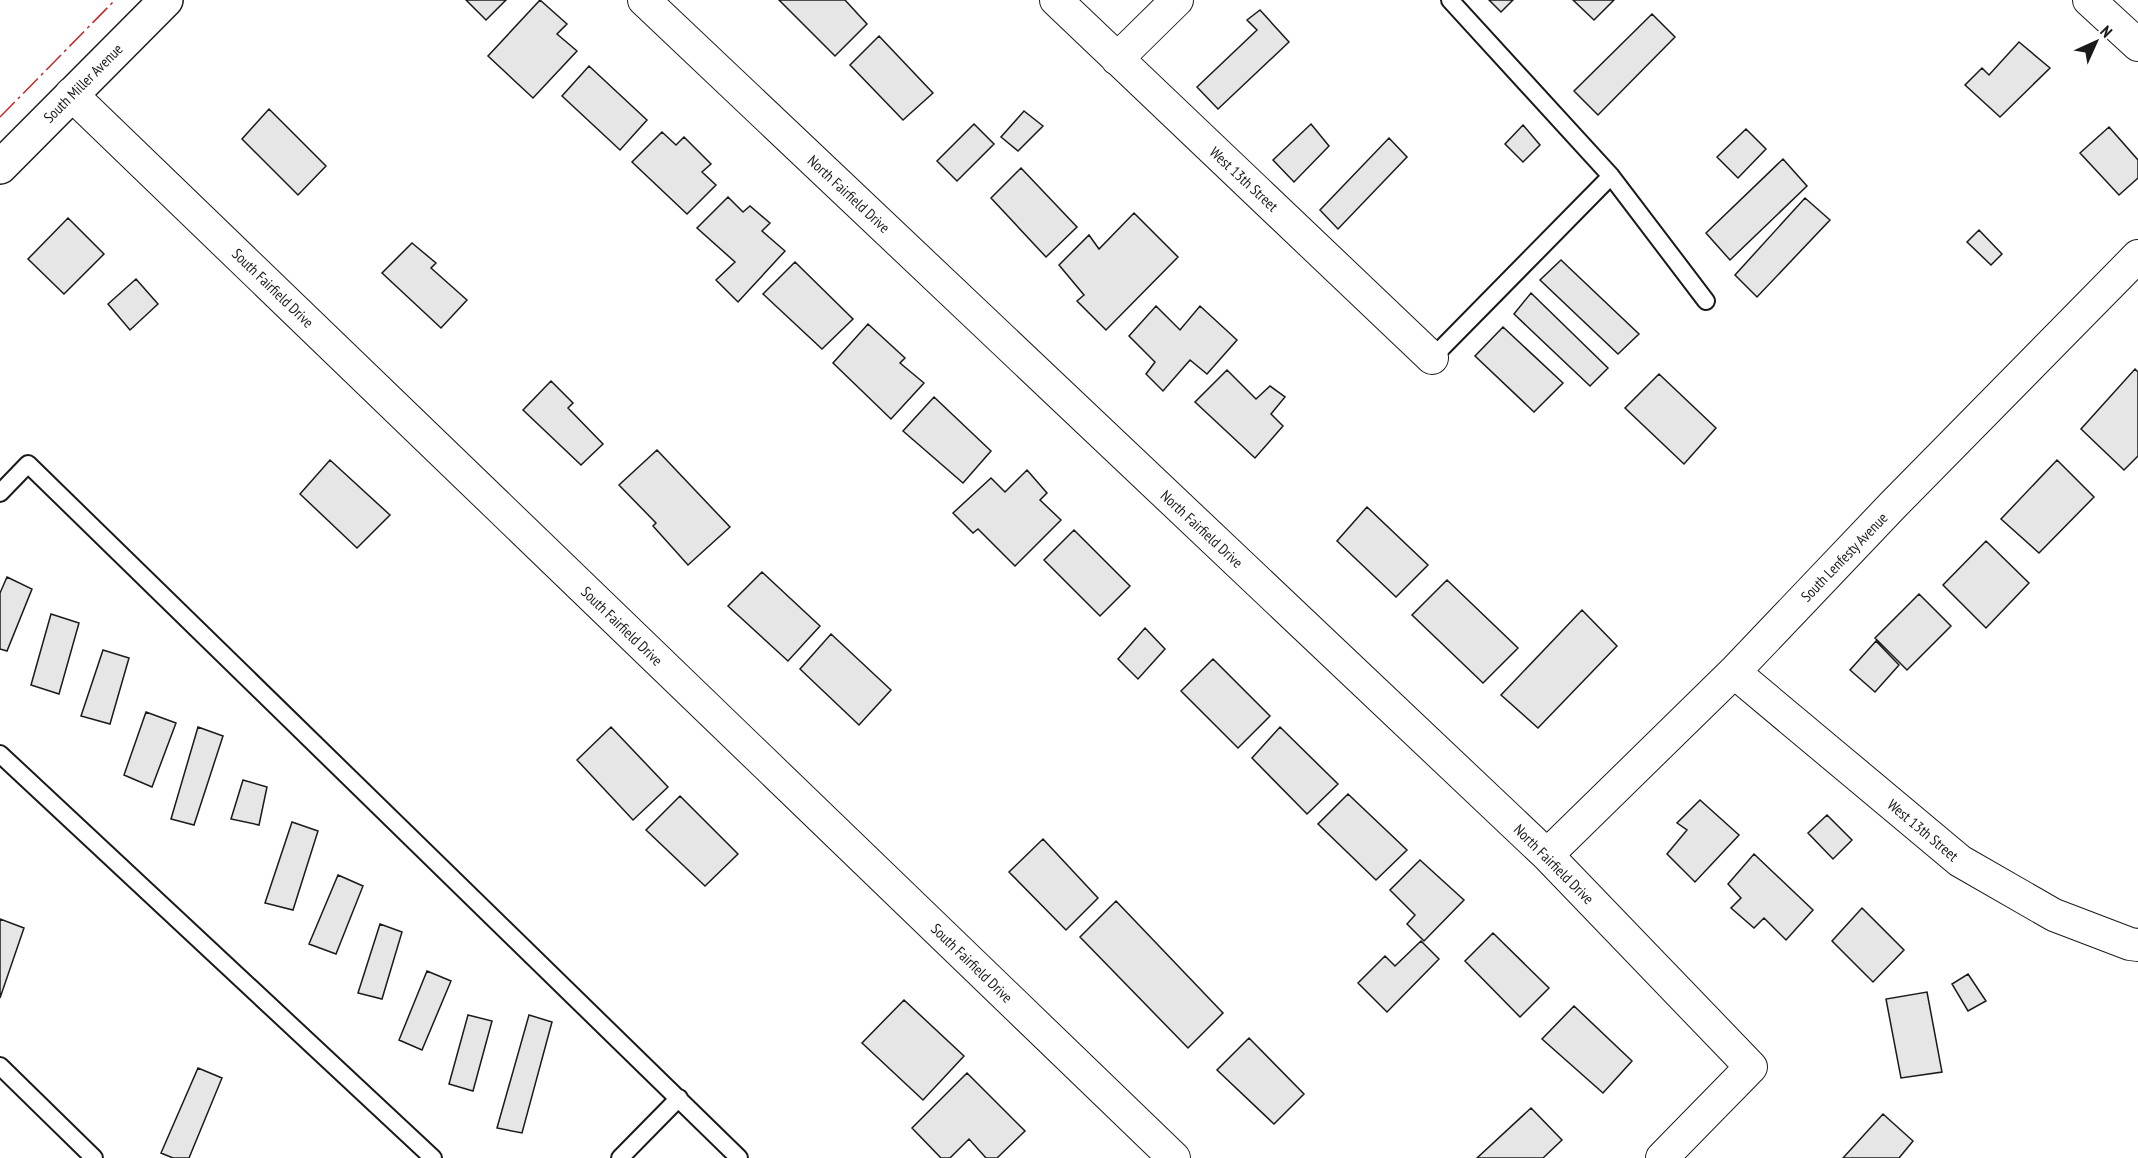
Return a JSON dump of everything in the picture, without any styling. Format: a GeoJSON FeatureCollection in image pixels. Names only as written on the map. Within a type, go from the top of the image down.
{"type":"FeatureCollection","features":[{"type":"Feature","properties":{"kind":"street","name":"South Miller Avenue"},"geometry":{"type":"LineString","coordinates":[[0,167],[166,0]]}},
{"type":"Feature","properties":{"kind":"street","name":"North Fairfield Drive"},"geometry":{"type":"LineString","coordinates":[[644,0],[1547,855],[1751,1067],[1662,1158]]}},
{"type":"Feature","properties":{"kind":"street","name":"West 13th Street"},"geometry":{"type":"LineString","coordinates":[[1056,0],[1432,358]]}},
{"type":"Feature","properties":{"kind":"street"},"geometry":{"type":"LineString","coordinates":[[1117,58],[1177,0]]}},
{"type":"Feature","properties":{"kind":"street"},"geometry":{"type":"LineString","coordinates":[[2089,0],[2138,45]]}},
{"type":"Feature","properties":{"kind":"street","name":"South Fairfield Drive"},"geometry":{"type":"LineString","coordinates":[[71,94],[1174,1158]]}},
{"type":"Feature","properties":{"kind":"street","name":"South Lenfesty Avenue"},"geometry":{"type":"LineString","coordinates":[[1547,855],[1734,672],[1901,497],[2138,256]]}},
{"type":"Feature","properties":{"kind":"street","name":"West 13th Street"},"geometry":{"type":"LineString","coordinates":[[1734,672],[1960,861],[2054,915],[2138,945]]}},
{"type":"Feature","properties":{"kind":"lane"},"geometry":{"type":"LineString","coordinates":[[1450,0],[1611,176],[1706,301]]}},
{"type":"Feature","properties":{"kind":"lane"},"geometry":{"type":"LineString","coordinates":[[1432,358],[1611,176]]}},
{"type":"Feature","properties":{"kind":"lane"},"geometry":{"type":"LineString","coordinates":[[0,493],[28,464],[739,1158]]}},
{"type":"Feature","properties":{"kind":"lane"},"geometry":{"type":"LineString","coordinates":[[0,754],[433,1158]]}},
{"type":"Feature","properties":{"kind":"lane"},"geometry":{"type":"LineString","coordinates":[[0,1066],[94,1158]]}},
{"type":"Feature","properties":{"kind":"lane"},"geometry":{"type":"LineString","coordinates":[[620,1158],[679,1098]]}},
{"type":"Feature","properties":{"kind":"building"},"geometry":{"type":"Polygon","coordinates":[[[466,0],[506,0],[486,20],[466,0]]]}},
{"type":"Feature","properties":{"kind":"building"},"geometry":{"type":"Polygon","coordinates":[[[540,0],[567,24],[557,34],[577,51],[533,98],[488,56],[540,0]]]}},
{"type":"Feature","properties":{"kind":"building"},"geometry":{"type":"Polygon","coordinates":[[[779,0],[845,0],[867,24],[835,56],[779,0]]]}},
{"type":"Feature","properties":{"kind":"building"},"geometry":{"type":"Polygon","coordinates":[[[1489,0],[1513,0],[1501,12],[1489,0]]]}},
{"type":"Feature","properties":{"kind":"building"},"geometry":{"type":"Polygon","coordinates":[[[1573,0],[1614,0],[1594,20],[1573,0]]]}},
{"type":"Feature","properties":{"kind":"building"},"geometry":{"type":"Polygon","coordinates":[[[1260,10],[1289,42],[1218,109],[1197,87],[1257,30],[1247,20],[1260,10]]]}},
{"type":"Feature","properties":{"kind":"building"},"geometry":{"type":"Polygon","coordinates":[[[1652,14],[1675,37],[1598,115],[1574,91],[1652,14]]]}},
{"type":"Feature","properties":{"kind":"building"},"geometry":{"type":"Polygon","coordinates":[[[879,36],[933,93],[903,120],[850,65],[879,36]]]}},
{"type":"Feature","properties":{"kind":"building"},"geometry":{"type":"Polygon","coordinates":[[[2019,42],[2050,68],[2000,117],[1965,85],[1982,68],[1989,75],[2019,42]]]}},
{"type":"Feature","properties":{"kind":"building"},"geometry":{"type":"Polygon","coordinates":[[[589,66],[647,120],[620,150],[562,96],[589,66]]]}},
{"type":"Feature","properties":{"kind":"building"},"geometry":{"type":"Polygon","coordinates":[[[269,109],[326,166],[298,195],[242,139],[269,109]]]}},
{"type":"Feature","properties":{"kind":"building"},"geometry":{"type":"Polygon","coordinates":[[[1024,111],[1043,126],[1018,151],[1001,137],[1024,111]]]}},
{"type":"Feature","properties":{"kind":"building"},"geometry":{"type":"Polygon","coordinates":[[[974,124],[994,144],[957,181],[937,161],[974,124]]]}},
{"type":"Feature","properties":{"kind":"building"},"geometry":{"type":"Polygon","coordinates":[[[1311,124],[1329,146],[1294,182],[1273,160],[1311,124]]]}},
{"type":"Feature","properties":{"kind":"building"},"geometry":{"type":"Polygon","coordinates":[[[1523,125],[1540,145],[1523,162],[1505,144],[1523,125]]]}},
{"type":"Feature","properties":{"kind":"building"},"geometry":{"type":"Polygon","coordinates":[[[2109,127],[2138,160],[2138,178],[2119,195],[2080,153],[2109,127]]]}},
{"type":"Feature","properties":{"kind":"building"},"geometry":{"type":"Polygon","coordinates":[[[1746,129],[1766,149],[1738,178],[1717,157],[1746,129]]]}},
{"type":"Feature","properties":{"kind":"building"},"geometry":{"type":"Polygon","coordinates":[[[662,132],[676,145],[684,137],[711,164],[702,172],[716,185],[687,214],[632,162],[662,132]]]}},
{"type":"Feature","properties":{"kind":"building"},"geometry":{"type":"Polygon","coordinates":[[[1389,138],[1407,157],[1338,229],[1320,210],[1389,138]]]}},
{"type":"Feature","properties":{"kind":"building"},"geometry":{"type":"Polygon","coordinates":[[[1783,159],[1807,186],[1730,260],[1706,233],[1783,159]]]}},
{"type":"Feature","properties":{"kind":"building"},"geometry":{"type":"Polygon","coordinates":[[[1021,168],[1077,227],[1046,257],[991,198],[1021,168]]]}},
{"type":"Feature","properties":{"kind":"building"},"geometry":{"type":"Polygon","coordinates":[[[728,197],[743,212],[750,206],[770,223],[762,231],[785,251],[738,302],[716,280],[735,262],[697,228],[728,197]]]}},
{"type":"Feature","properties":{"kind":"building"},"geometry":{"type":"Polygon","coordinates":[[[1805,198],[1830,220],[1757,297],[1735,275],[1805,198]]]}},
{"type":"Feature","properties":{"kind":"building"},"geometry":{"type":"Polygon","coordinates":[[[1134,213],[1178,257],[1106,330],[1077,301],[1084,295],[1059,265],[1089,235],[1099,249],[1134,213]]]}},
{"type":"Feature","properties":{"kind":"building"},"geometry":{"type":"Polygon","coordinates":[[[68,218],[104,254],[64,294],[28,259],[68,218]]]}},
{"type":"Feature","properties":{"kind":"building"},"geometry":{"type":"Polygon","coordinates":[[[1979,230],[2002,254],[1991,265],[1967,242],[1979,230]]]}},
{"type":"Feature","properties":{"kind":"building"},"geometry":{"type":"Polygon","coordinates":[[[412,243],[436,263],[431,268],[467,300],[441,328],[382,273],[412,243]]]}},
{"type":"Feature","properties":{"kind":"building"},"geometry":{"type":"Polygon","coordinates":[[[1561,260],[1639,334],[1618,354],[1540,280],[1561,260]]]}},
{"type":"Feature","properties":{"kind":"building"},"geometry":{"type":"Polygon","coordinates":[[[795,262],[853,319],[822,349],[763,294],[795,262]]]}},
{"type":"Feature","properties":{"kind":"building"},"geometry":{"type":"Polygon","coordinates":[[[136,279],[158,304],[130,330],[108,304],[136,279]]]}},
{"type":"Feature","properties":{"kind":"building"},"geometry":{"type":"Polygon","coordinates":[[[1531,293],[1608,368],[1590,386],[1514,314],[1531,293]]]}},
{"type":"Feature","properties":{"kind":"building"},"geometry":{"type":"Polygon","coordinates":[[[1156,306],[1180,330],[1200,306],[1237,340],[1207,374],[1190,360],[1163,391],[1146,374],[1155,362],[1129,336],[1156,306]]]}},
{"type":"Feature","properties":{"kind":"building"},"geometry":{"type":"Polygon","coordinates":[[[868,324],[905,358],[900,363],[924,383],[891,419],[833,363],[868,324]]]}},
{"type":"Feature","properties":{"kind":"building"},"geometry":{"type":"Polygon","coordinates":[[[1503,327],[1563,383],[1534,412],[1475,356],[1503,327]]]}},
{"type":"Feature","properties":{"kind":"building"},"geometry":{"type":"Polygon","coordinates":[[[2135,369],[2138,372],[2138,456],[2124,470],[2081,429],[2135,369]]]}},
{"type":"Feature","properties":{"kind":"building"},"geometry":{"type":"Polygon","coordinates":[[[1227,370],[1256,399],[1270,386],[1285,397],[1271,414],[1283,426],[1255,458],[1195,402],[1227,370]]]}},
{"type":"Feature","properties":{"kind":"building"},"geometry":{"type":"Polygon","coordinates":[[[1659,374],[1716,428],[1684,464],[1625,408],[1659,374]]]}},
{"type":"Feature","properties":{"kind":"building"},"geometry":{"type":"Polygon","coordinates":[[[551,381],[573,403],[568,408],[603,444],[581,465],[523,410],[551,381]]]}},
{"type":"Feature","properties":{"kind":"building"},"geometry":{"type":"Polygon","coordinates":[[[934,397],[991,451],[963,483],[903,431],[934,397]]]}},
{"type":"Feature","properties":{"kind":"building"},"geometry":{"type":"Polygon","coordinates":[[[657,450],[730,527],[688,565],[653,526],[656,523],[619,485],[657,450]]]}},
{"type":"Feature","properties":{"kind":"building"},"geometry":{"type":"Polygon","coordinates":[[[330,460],[390,515],[357,548],[300,494],[330,460]]]}},
{"type":"Feature","properties":{"kind":"building"},"geometry":{"type":"Polygon","coordinates":[[[2057,460],[2094,497],[2039,553],[2001,519],[2057,460]]]}},
{"type":"Feature","properties":{"kind":"building"},"geometry":{"type":"Polygon","coordinates":[[[1027,470],[1047,493],[1040,500],[1061,520],[1015,566],[978,529],[973,533],[953,513],[991,478],[1005,492],[1027,470]]]}},
{"type":"Feature","properties":{"kind":"building"},"geometry":{"type":"Polygon","coordinates":[[[1367,507],[1428,565],[1396,597],[1337,541],[1367,507]]]}},
{"type":"Feature","properties":{"kind":"building"},"geometry":{"type":"Polygon","coordinates":[[[1074,530],[1130,586],[1100,616],[1044,560],[1074,530]]]}},
{"type":"Feature","properties":{"kind":"building"},"geometry":{"type":"Polygon","coordinates":[[[1986,541],[2029,583],[1986,628],[1943,585],[1986,541]]]}},
{"type":"Feature","properties":{"kind":"building"},"geometry":{"type":"Polygon","coordinates":[[[762,572],[820,626],[788,661],[728,606],[762,572]]]}},
{"type":"Feature","properties":{"kind":"building"},"geometry":{"type":"Polygon","coordinates":[[[7,577],[32,589],[7,651],[0,649],[0,593],[7,577]]]}},
{"type":"Feature","properties":{"kind":"building"},"geometry":{"type":"Polygon","coordinates":[[[1447,580],[1518,648],[1483,683],[1412,615],[1447,580]]]}},
{"type":"Feature","properties":{"kind":"building"},"geometry":{"type":"Polygon","coordinates":[[[1919,594],[1951,626],[1907,670],[1875,638],[1919,594]]]}},
{"type":"Feature","properties":{"kind":"building"},"geometry":{"type":"Polygon","coordinates":[[[1582,610],[1617,646],[1538,728],[1501,695],[1582,610]]]}},
{"type":"Feature","properties":{"kind":"building"},"geometry":{"type":"Polygon","coordinates":[[[51,614],[79,623],[59,694],[31,685],[51,614]]]}},
{"type":"Feature","properties":{"kind":"building"},"geometry":{"type":"Polygon","coordinates":[[[1145,628],[1165,649],[1138,679],[1118,659],[1145,628]]]}},
{"type":"Feature","properties":{"kind":"building"},"geometry":{"type":"Polygon","coordinates":[[[831,634],[891,690],[859,725],[800,669],[831,634]]]}},
{"type":"Feature","properties":{"kind":"building"},"geometry":{"type":"Polygon","coordinates":[[[1876,641],[1899,665],[1875,692],[1850,670],[1876,641]]]}},
{"type":"Feature","properties":{"kind":"building"},"geometry":{"type":"Polygon","coordinates":[[[103,650],[129,658],[110,724],[81,716],[103,650]]]}},
{"type":"Feature","properties":{"kind":"building"},"geometry":{"type":"Polygon","coordinates":[[[1213,659],[1270,716],[1238,748],[1181,691],[1213,659]]]}},
{"type":"Feature","properties":{"kind":"building"},"geometry":{"type":"Polygon","coordinates":[[[146,712],[176,723],[152,787],[124,775],[146,712]]]}},
{"type":"Feature","properties":{"kind":"building"},"geometry":{"type":"Polygon","coordinates":[[[198,727],[223,736],[194,825],[171,819],[198,727]]]}},
{"type":"Feature","properties":{"kind":"building"},"geometry":{"type":"Polygon","coordinates":[[[611,727],[668,787],[633,820],[577,760],[611,727]]]}},
{"type":"Feature","properties":{"kind":"building"},"geometry":{"type":"Polygon","coordinates":[[[1280,727],[1338,784],[1307,814],[1252,758],[1280,727]]]}},
{"type":"Feature","properties":{"kind":"building"},"geometry":{"type":"Polygon","coordinates":[[[243,780],[267,787],[259,825],[231,819],[243,780]]]}},
{"type":"Feature","properties":{"kind":"building"},"geometry":{"type":"Polygon","coordinates":[[[1348,794],[1407,850],[1376,880],[1318,824],[1348,794]]]}},
{"type":"Feature","properties":{"kind":"building"},"geometry":{"type":"Polygon","coordinates":[[[680,796],[738,854],[705,886],[646,830],[680,796]]]}},
{"type":"Feature","properties":{"kind":"building"},"geometry":{"type":"Polygon","coordinates":[[[1700,800],[1739,835],[1695,882],[1667,854],[1687,830],[1677,823],[1700,800]]]}},
{"type":"Feature","properties":{"kind":"building"},"geometry":{"type":"Polygon","coordinates":[[[1827,815],[1852,840],[1833,859],[1808,833],[1827,815]]]}},
{"type":"Feature","properties":{"kind":"building"},"geometry":{"type":"Polygon","coordinates":[[[292,822],[318,831],[293,910],[265,903],[292,822]]]}},
{"type":"Feature","properties":{"kind":"building"},"geometry":{"type":"Polygon","coordinates":[[[1043,839],[1098,898],[1066,930],[1009,872],[1043,839]]]}},
{"type":"Feature","properties":{"kind":"building"},"geometry":{"type":"Polygon","coordinates":[[[1754,854],[1813,910],[1786,940],[1764,918],[1754,928],[1731,908],[1741,898],[1728,884],[1754,854]]]}},
{"type":"Feature","properties":{"kind":"building"},"geometry":{"type":"Polygon","coordinates":[[[1420,860],[1464,900],[1424,941],[1407,924],[1415,915],[1390,890],[1420,860]]]}},
{"type":"Feature","properties":{"kind":"building"},"geometry":{"type":"Polygon","coordinates":[[[338,875],[363,886],[336,954],[309,944],[338,875]]]}},
{"type":"Feature","properties":{"kind":"building"},"geometry":{"type":"Polygon","coordinates":[[[1116,901],[1223,1013],[1188,1048],[1080,937],[1116,901]]]}},
{"type":"Feature","properties":{"kind":"building"},"geometry":{"type":"Polygon","coordinates":[[[1862,908],[1904,950],[1873,982],[1832,941],[1862,908]]]}},
{"type":"Feature","properties":{"kind":"building"},"geometry":{"type":"Polygon","coordinates":[[[0,919],[24,928],[0,998],[0,919]]]}},
{"type":"Feature","properties":{"kind":"building"},"geometry":{"type":"Polygon","coordinates":[[[380,924],[402,932],[382,999],[358,993],[380,924]]]}},
{"type":"Feature","properties":{"kind":"building"},"geometry":{"type":"Polygon","coordinates":[[[1493,933],[1549,988],[1520,1017],[1465,961],[1493,933]]]}},
{"type":"Feature","properties":{"kind":"building"},"geometry":{"type":"Polygon","coordinates":[[[1421,941],[1439,959],[1387,1012],[1358,983],[1385,956],[1395,966],[1421,941]]]}},
{"type":"Feature","properties":{"kind":"building"},"geometry":{"type":"Polygon","coordinates":[[[427,971],[451,981],[422,1050],[399,1040],[427,971]]]}},
{"type":"Feature","properties":{"kind":"building"},"geometry":{"type":"Polygon","coordinates":[[[1968,974],[1986,1001],[1968,1011],[1952,984],[1968,974]]]}},
{"type":"Feature","properties":{"kind":"building"},"geometry":{"type":"Polygon","coordinates":[[[1927,992],[1942,1072],[1901,1078],[1886,999],[1927,992]]]}},
{"type":"Feature","properties":{"kind":"building"},"geometry":{"type":"Polygon","coordinates":[[[904,1000],[964,1056],[923,1100],[862,1043],[904,1000]]]}},
{"type":"Feature","properties":{"kind":"building"},"geometry":{"type":"Polygon","coordinates":[[[1574,1006],[1632,1061],[1603,1093],[1542,1039],[1574,1006]]]}},
{"type":"Feature","properties":{"kind":"building"},"geometry":{"type":"Polygon","coordinates":[[[468,1015],[492,1021],[473,1091],[449,1084],[468,1015]]]}},
{"type":"Feature","properties":{"kind":"building"},"geometry":{"type":"Polygon","coordinates":[[[529,1015],[552,1022],[522,1133],[497,1128],[529,1015]]]}},
{"type":"Feature","properties":{"kind":"building"},"geometry":{"type":"Polygon","coordinates":[[[1249,1038],[1304,1094],[1274,1124],[1217,1070],[1249,1038]]]}},
{"type":"Feature","properties":{"kind":"building"},"geometry":{"type":"Polygon","coordinates":[[[198,1068],[222,1078],[189,1158],[173,1158],[161,1153],[198,1068]]]}},
{"type":"Feature","properties":{"kind":"building"},"geometry":{"type":"Polygon","coordinates":[[[967,1073],[1025,1131],[997,1158],[986,1158],[969,1139],[950,1158],[941,1158],[912,1128],[967,1073]]]}},
{"type":"Feature","properties":{"kind":"building"},"geometry":{"type":"Polygon","coordinates":[[[1531,1108],[1562,1140],[1543,1158],[1477,1158],[1531,1108]]]}},
{"type":"Feature","properties":{"kind":"building"},"geometry":{"type":"Polygon","coordinates":[[[1883,1114],[1913,1141],[1899,1158],[1843,1158],[1883,1114]]]}},
{"type":"Feature","properties":{"kind":"power"},"geometry":{"type":"LineString","coordinates":[[0,117],[115,0]]}}]}
